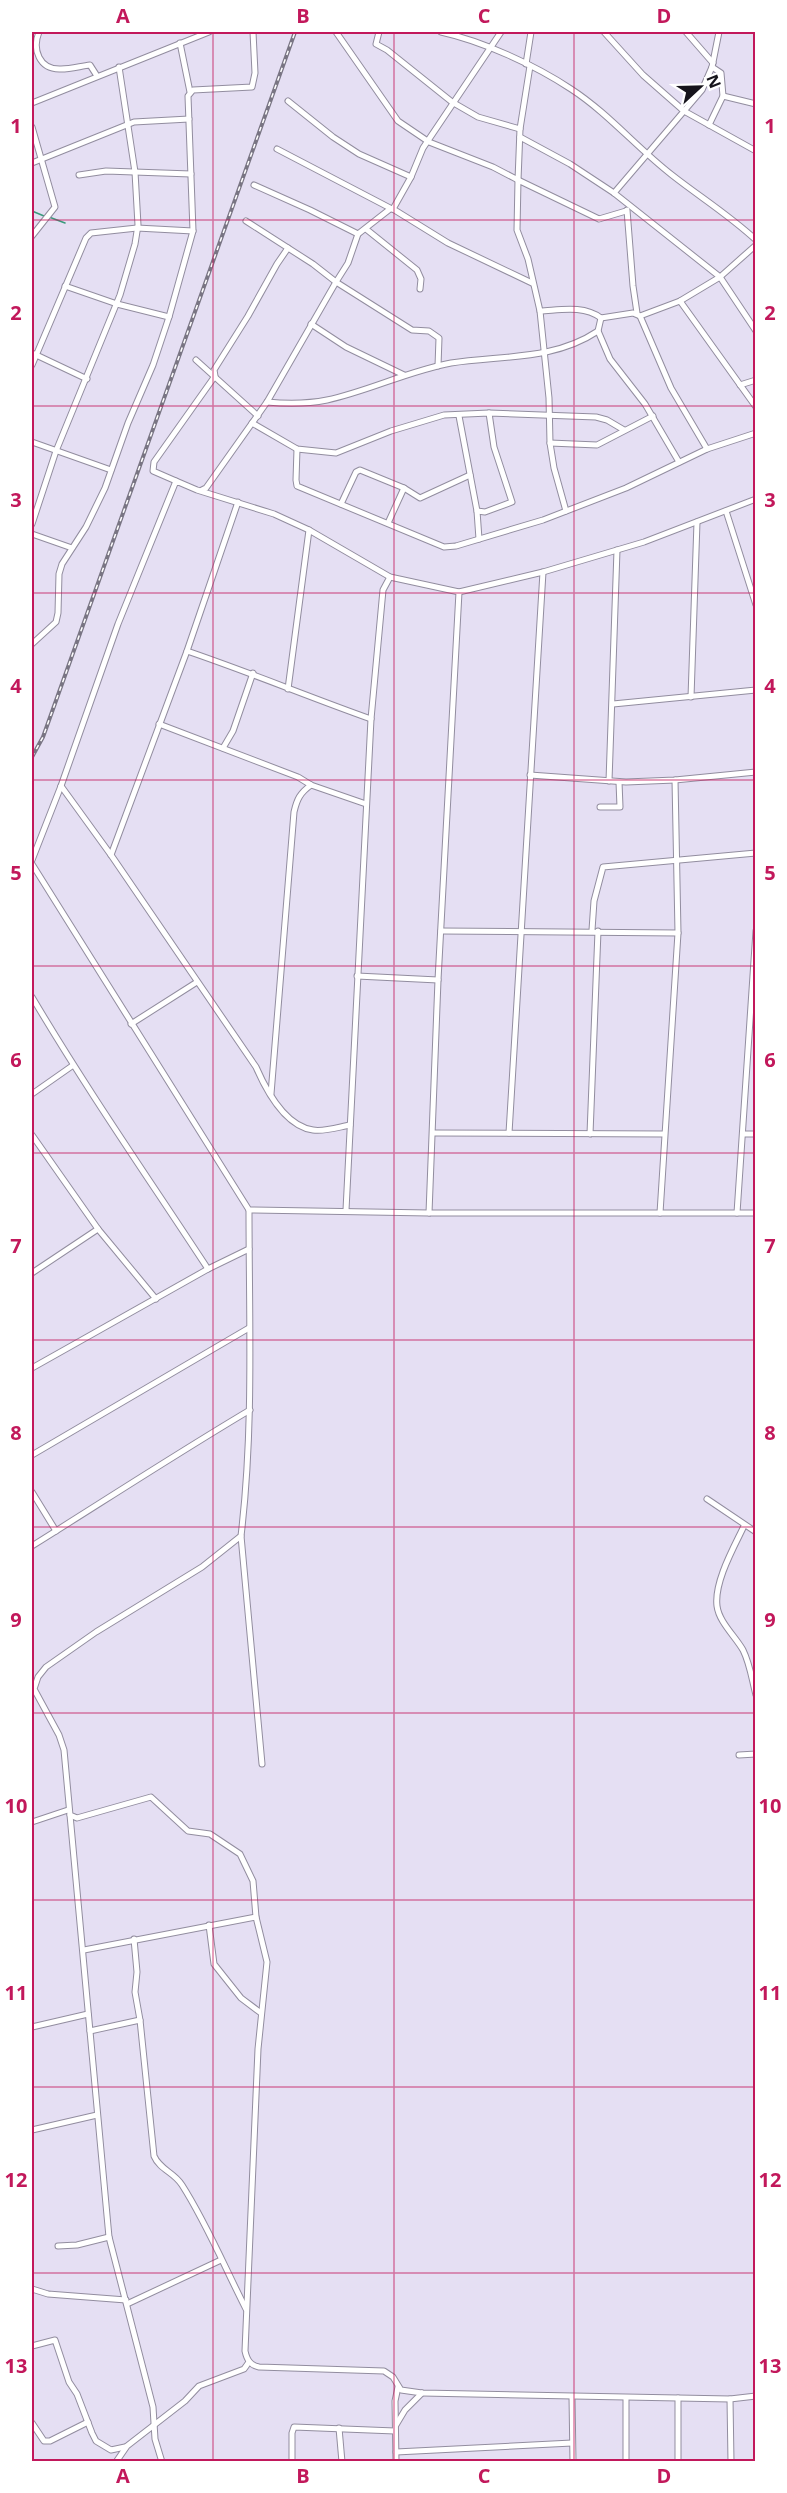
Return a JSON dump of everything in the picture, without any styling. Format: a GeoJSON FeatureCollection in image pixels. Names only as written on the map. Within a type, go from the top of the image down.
{"type":"FeatureCollection","features":[{"type":"Feature","properties":{"kind":"street"},"geometry":{"type":"LineString","coordinates":[[39,32],[35,42],[37,54],[42,63],[61,70],[90,65],[97,76]]}},
{"type":"Feature","properties":{"kind":"street"},"geometry":{"type":"LineString","coordinates":[[32,103],[119,66],[209,32]]}},
{"type":"Feature","properties":{"kind":"street"},"geometry":{"type":"LineString","coordinates":[[190,92],[252,87],[255,73],[253,32]]}},
{"type":"Feature","properties":{"kind":"street"},"geometry":{"type":"LineString","coordinates":[[336,32],[398,121],[429,142],[493,167],[599,219],[628,209]]}},
{"type":"Feature","properties":{"kind":"street"},"geometry":{"type":"LineString","coordinates":[[379,32],[376,44],[378,47],[387,50],[452,102],[478,117],[520,129]]}},
{"type":"Feature","properties":{"kind":"street"},"geometry":{"type":"LineString","coordinates":[[441,32],[528,65],[571,88],[671,174],[728,214],[756,240]]}},
{"type":"Feature","properties":{"kind":"street"},"geometry":{"type":"LineString","coordinates":[[201,490],[206,488],[267,402],[348,263],[358,234],[392,209],[411,177],[423,148],[501,32]]}},
{"type":"Feature","properties":{"kind":"street"},"geometry":{"type":"LineString","coordinates":[[531,32],[520,129],[516,221],[540,310],[550,443],[554,468],[566,511]]}},
{"type":"Feature","properties":{"kind":"street"},"geometry":{"type":"LineString","coordinates":[[604,32],[643,75],[684,111],[756,152]]}},
{"type":"Feature","properties":{"kind":"street"},"geometry":{"type":"LineString","coordinates":[[686,32],[721,73],[723,96],[709,125]]}},
{"type":"Feature","properties":{"kind":"street"},"geometry":{"type":"LineString","coordinates":[[614,193],[702,90],[712,65],[719,32]]}},
{"type":"Feature","properties":{"kind":"street"},"geometry":{"type":"LineString","coordinates":[[33,641],[56,622],[59,574],[62,564],[86,527],[153,365],[193,231],[190,92],[180,43]]}},
{"type":"Feature","properties":{"kind":"street"},"geometry":{"type":"LineString","coordinates":[[32,524],[56,451],[117,304],[137,228],[135,172],[119,66]]}},
{"type":"Feature","properties":{"kind":"street"},"geometry":{"type":"LineString","coordinates":[[723,96],[756,104]]}},
{"type":"Feature","properties":{"kind":"street"},"geometry":{"type":"LineString","coordinates":[[288,101],[333,137],[359,154],[411,177]]}},
{"type":"Feature","properties":{"kind":"street"},"geometry":{"type":"LineString","coordinates":[[32,163],[128,125],[154,120],[189,119]]}},
{"type":"Feature","properties":{"kind":"street"},"geometry":{"type":"LineString","coordinates":[[32,127],[55,207],[32,236]]}},
{"type":"Feature","properties":{"kind":"street"},"geometry":{"type":"LineString","coordinates":[[520,137],[570,164],[614,193],[628,209],[720,277],[756,331]]}},
{"type":"Feature","properties":{"kind":"street"},"geometry":{"type":"LineString","coordinates":[[277,149],[392,209],[448,243],[532,283]]}},
{"type":"Feature","properties":{"kind":"street"},"geometry":{"type":"LineString","coordinates":[[79,175],[106,171],[191,174]]}},
{"type":"Feature","properties":{"kind":"street"},"geometry":{"type":"LineString","coordinates":[[254,185],[358,234]]}},
{"type":"Feature","properties":{"kind":"street"},"geometry":{"type":"LineString","coordinates":[[628,209],[633,286],[639,314],[671,388],[707,449]]}},
{"type":"Feature","properties":{"kind":"street"},"geometry":{"type":"LineString","coordinates":[[246,221],[412,330],[429,332],[439,338],[438,366]]}},
{"type":"Feature","properties":{"kind":"street"},"geometry":{"type":"LineString","coordinates":[[32,366],[34,354],[86,238],[91,233],[137,228],[193,231]]}},
{"type":"Feature","properties":{"kind":"street"},"geometry":{"type":"LineString","coordinates":[[366,229],[417,270],[421,279],[420,289]]}},
{"type":"Feature","properties":{"kind":"street"},"geometry":{"type":"LineString","coordinates":[[540,310],[575,309],[596,314],[601,318],[639,314],[680,301],[720,277],[756,246]]}},
{"type":"Feature","properties":{"kind":"street"},"geometry":{"type":"LineString","coordinates":[[288,248],[214,370],[214,376],[152,466],[153,471],[201,490],[274,514],[309,530],[390,577],[459,592],[543,572],[617,550],[756,499]]}},
{"type":"Feature","properties":{"kind":"street"},"geometry":{"type":"LineString","coordinates":[[65,286],[117,304],[169,317]]}},
{"type":"Feature","properties":{"kind":"street"},"geometry":{"type":"LineString","coordinates":[[680,301],[756,407]]}},
{"type":"Feature","properties":{"kind":"street"},"geometry":{"type":"LineString","coordinates":[[601,318],[598,331],[618,372],[653,416],[679,462]]}},
{"type":"Feature","properties":{"kind":"street"},"geometry":{"type":"LineString","coordinates":[[311,324],[365,357],[391,367],[404,375]]}},
{"type":"Feature","properties":{"kind":"street"},"geometry":{"type":"LineString","coordinates":[[267,402],[293,404],[327,400],[438,366],[543,354],[573,345],[598,331]]}},
{"type":"Feature","properties":{"kind":"street"},"geometry":{"type":"LineString","coordinates":[[34,354],[87,379]]}},
{"type":"Feature","properties":{"kind":"street"},"geometry":{"type":"LineString","coordinates":[[196,360],[258,416]]}},
{"type":"Feature","properties":{"kind":"street"},"geometry":{"type":"LineString","coordinates":[[740,385],[756,380]]}},
{"type":"Feature","properties":{"kind":"street"},"geometry":{"type":"LineString","coordinates":[[477,511],[485,512],[512,502],[494,447],[489,413]]}},
{"type":"Feature","properties":{"kind":"street"},"geometry":{"type":"LineString","coordinates":[[252,423],[297,449],[338,453],[391,431],[444,415],[549,413],[596,417],[607,420],[624,430]]}},
{"type":"Feature","properties":{"kind":"street"},"geometry":{"type":"LineString","coordinates":[[459,416],[477,511],[479,539]]}},
{"type":"Feature","properties":{"kind":"street"},"geometry":{"type":"LineString","coordinates":[[550,443],[597,445],[653,416]]}},
{"type":"Feature","properties":{"kind":"street"},"geometry":{"type":"LineString","coordinates":[[297,449],[296,485],[444,547],[479,539],[566,511],[626,488],[707,449],[756,433]]}},
{"type":"Feature","properties":{"kind":"street"},"geometry":{"type":"LineString","coordinates":[[32,442],[111,470]]}},
{"type":"Feature","properties":{"kind":"street"},"geometry":{"type":"LineString","coordinates":[[341,504],[356,472],[360,470],[404,488],[420,498],[470,475]]}},
{"type":"Feature","properties":{"kind":"street"},"geometry":{"type":"LineString","coordinates":[[177,481],[118,624],[32,862],[249,1210],[250,1410],[246,1495],[241,1536],[262,1764]]}},
{"type":"Feature","properties":{"kind":"street"},"geometry":{"type":"LineString","coordinates":[[388,523],[404,488]]}},
{"type":"Feature","properties":{"kind":"street"},"geometry":{"type":"LineString","coordinates":[[111,855],[187,651],[238,502]]}},
{"type":"Feature","properties":{"kind":"street"},"geometry":{"type":"LineString","coordinates":[[726,511],[756,605]]}},
{"type":"Feature","properties":{"kind":"street"},"geometry":{"type":"LineString","coordinates":[[691,697],[697,522]]}},
{"type":"Feature","properties":{"kind":"street"},"geometry":{"type":"LineString","coordinates":[[288,689],[309,530]]}},
{"type":"Feature","properties":{"kind":"street"},"geometry":{"type":"LineString","coordinates":[[32,534],[72,548]]}},
{"type":"Feature","properties":{"kind":"street"},"geometry":{"type":"LineString","coordinates":[[609,781],[617,550]]}},
{"type":"Feature","properties":{"kind":"street"},"geometry":{"type":"LineString","coordinates":[[509,1133],[543,572]]}},
{"type":"Feature","properties":{"kind":"street"},"geometry":{"type":"LineString","coordinates":[[346,1210],[371,718],[383,590],[390,577]]}},
{"type":"Feature","properties":{"kind":"street"},"geometry":{"type":"LineString","coordinates":[[429,1213],[434,1133],[438,980],[459,592]]}},
{"type":"Feature","properties":{"kind":"street"},"geometry":{"type":"LineString","coordinates":[[187,651],[254,673],[288,689],[371,718]]}},
{"type":"Feature","properties":{"kind":"street"},"geometry":{"type":"LineString","coordinates":[[223,748],[233,731],[254,673]]}},
{"type":"Feature","properties":{"kind":"street"},"geometry":{"type":"LineString","coordinates":[[613,704],[756,690]]}},
{"type":"Feature","properties":{"kind":"street"},"geometry":{"type":"LineString","coordinates":[[159,724],[298,777],[311,785],[366,804]]}},
{"type":"Feature","properties":{"kind":"street"},"geometry":{"type":"LineString","coordinates":[[530,775],[619,782],[675,780],[756,772]]}},
{"type":"Feature","properties":{"kind":"street"},"geometry":{"type":"LineString","coordinates":[[660,1213],[678,933],[675,780]]}},
{"type":"Feature","properties":{"kind":"street"},"geometry":{"type":"LineString","coordinates":[[600,807],[620,807],[619,782]]}},
{"type":"Feature","properties":{"kind":"street"},"geometry":{"type":"LineString","coordinates":[[271,1094],[294,812],[296,800],[311,785]]}},
{"type":"Feature","properties":{"kind":"street"},"geometry":{"type":"LineString","coordinates":[[61,786],[256,1067],[288,1118],[314,1131],[350,1125]]}},
{"type":"Feature","properties":{"kind":"street"},"geometry":{"type":"LineString","coordinates":[[590,1134],[594,902],[603,867],[756,853]]}},
{"type":"Feature","properties":{"kind":"street"},"geometry":{"type":"LineString","coordinates":[[441,931],[678,933]]}},
{"type":"Feature","properties":{"kind":"street"},"geometry":{"type":"LineString","coordinates":[[738,1213],[756,931]]}},
{"type":"Feature","properties":{"kind":"street"},"geometry":{"type":"LineString","coordinates":[[357,976],[438,980]]}},
{"type":"Feature","properties":{"kind":"street"},"geometry":{"type":"LineString","coordinates":[[131,1024],[197,982]]}},
{"type":"Feature","properties":{"kind":"street"},"geometry":{"type":"LineString","coordinates":[[32,997],[34,1007],[72,1066],[121,1135],[208,1269]]}},
{"type":"Feature","properties":{"kind":"street"},"geometry":{"type":"LineString","coordinates":[[32,1094],[72,1066]]}},
{"type":"Feature","properties":{"kind":"street"},"geometry":{"type":"LineString","coordinates":[[434,1133],[664,1134]]}},
{"type":"Feature","properties":{"kind":"street"},"geometry":{"type":"LineString","coordinates":[[744,1134],[756,1134]]}},
{"type":"Feature","properties":{"kind":"street"},"geometry":{"type":"LineString","coordinates":[[32,1135],[98,1229],[156,1299]]}},
{"type":"Feature","properties":{"kind":"street"},"geometry":{"type":"LineString","coordinates":[[249,1210],[429,1213],[756,1213]]}},
{"type":"Feature","properties":{"kind":"street"},"geometry":{"type":"LineString","coordinates":[[32,1263],[34,1271],[98,1229]]}},
{"type":"Feature","properties":{"kind":"street"},"geometry":{"type":"LineString","coordinates":[[32,1368],[208,1269],[249,1249]]}},
{"type":"Feature","properties":{"kind":"street"},"geometry":{"type":"LineString","coordinates":[[32,1455],[249,1328]]}},
{"type":"Feature","properties":{"kind":"street"},"geometry":{"type":"LineString","coordinates":[[32,1546],[156,1466],[250,1410]]}},
{"type":"Feature","properties":{"kind":"street"},"geometry":{"type":"LineString","coordinates":[[32,1491],[56,1531]]}},
{"type":"Feature","properties":{"kind":"street"},"geometry":{"type":"LineString","coordinates":[[707,1499],[756,1532]]}},
{"type":"Feature","properties":{"kind":"street"},"geometry":{"type":"LineString","coordinates":[[744,1526],[718,1588],[717,1605],[721,1618],[742,1649],[750,1667],[756,1695]]}},
{"type":"Feature","properties":{"kind":"street"},"geometry":{"type":"LineString","coordinates":[[162,2462],[153,2429],[153,2407],[109,2237],[64,1750],[55,1726],[34,1689],[38,1677],[46,1667],[96,1632],[202,1567],[241,1536]]}},
{"type":"Feature","properties":{"kind":"street"},"geometry":{"type":"LineString","coordinates":[[739,1755],[756,1755]]}},
{"type":"Feature","properties":{"kind":"street"},"geometry":{"type":"LineString","coordinates":[[32,1822],[69,1813],[77,1818],[146,1797],[156,1799],[188,1831],[210,1834],[240,1854],[253,1881],[256,1917],[267,1962],[261,2013],[247,2311],[250,2362],[244,2369],[199,2386],[153,2429],[127,2446],[111,2450],[96,2441],[77,2394],[69,2382],[55,2340],[32,2346]]}},
{"type":"Feature","properties":{"kind":"street"},"geometry":{"type":"LineString","coordinates":[[84,1950],[256,1917]]}},
{"type":"Feature","properties":{"kind":"street"},"geometry":{"type":"LineString","coordinates":[[209,1925],[214,1964],[241,1998],[261,2013]]}},
{"type":"Feature","properties":{"kind":"street"},"geometry":{"type":"LineString","coordinates":[[134,1939],[137,1966],[135,1992],[154,2156],[161,2168],[177,2177],[182,2184],[247,2311]]}},
{"type":"Feature","properties":{"kind":"street"},"geometry":{"type":"LineString","coordinates":[[32,2027],[88,2014]]}},
{"type":"Feature","properties":{"kind":"street"},"geometry":{"type":"LineString","coordinates":[[90,2031],[140,2020]]}},
{"type":"Feature","properties":{"kind":"street"},"geometry":{"type":"LineString","coordinates":[[32,2130],[97,2115]]}},
{"type":"Feature","properties":{"kind":"street"},"geometry":{"type":"LineString","coordinates":[[58,2246],[77,2245],[109,2237]]}},
{"type":"Feature","properties":{"kind":"street"},"geometry":{"type":"LineString","coordinates":[[32,2289],[48,2294],[127,2302],[221,2260]]}},
{"type":"Feature","properties":{"kind":"street"},"geometry":{"type":"LineString","coordinates":[[244,2369],[250,2362]]}},
{"type":"Feature","properties":{"kind":"street"},"geometry":{"type":"LineString","coordinates":[[250,2362],[384,2371],[393,2377],[398,2387],[395,2402],[396,2462]]}},
{"type":"Feature","properties":{"kind":"street"},"geometry":{"type":"LineString","coordinates":[[398,2387],[422,2393],[572,2397],[730,2398],[756,2396]]}},
{"type":"Feature","properties":{"kind":"street"},"geometry":{"type":"LineString","coordinates":[[395,2429],[405,2410],[422,2393]]}},
{"type":"Feature","properties":{"kind":"street"},"geometry":{"type":"LineString","coordinates":[[572,2397],[573,2462]]}},
{"type":"Feature","properties":{"kind":"street"},"geometry":{"type":"LineString","coordinates":[[626,2398],[626,2462]]}},
{"type":"Feature","properties":{"kind":"street"},"geometry":{"type":"LineString","coordinates":[[678,2398],[678,2462]]}},
{"type":"Feature","properties":{"kind":"street"},"geometry":{"type":"LineString","coordinates":[[730,2398],[731,2462]]}},
{"type":"Feature","properties":{"kind":"street"},"geometry":{"type":"LineString","coordinates":[[32,2423],[44,2441],[50,2441],[88,2422]]}},
{"type":"Feature","properties":{"kind":"street"},"geometry":{"type":"LineString","coordinates":[[292,2462],[294,2427],[395,2429]]}},
{"type":"Feature","properties":{"kind":"street"},"geometry":{"type":"LineString","coordinates":[[339,2428],[342,2462]]}},
{"type":"Feature","properties":{"kind":"street"},"geometry":{"type":"LineString","coordinates":[[396,2452],[572,2443]]}},
{"type":"Feature","properties":{"kind":"street"},"geometry":{"type":"LineString","coordinates":[[116,2462],[127,2446]]}},
{"type":"Feature","properties":{"kind":"waterway"},"geometry":{"type":"LineString","coordinates":[[32,211],[44,216]]}},
{"type":"Feature","properties":{"kind":"waterway"},"geometry":{"type":"LineString","coordinates":[[49,217],[65,223]]}},
{"type":"Feature","properties":{"kind":"railway"},"geometry":{"type":"LineString","coordinates":[[32,757],[43,737],[295,32]]}}]}
